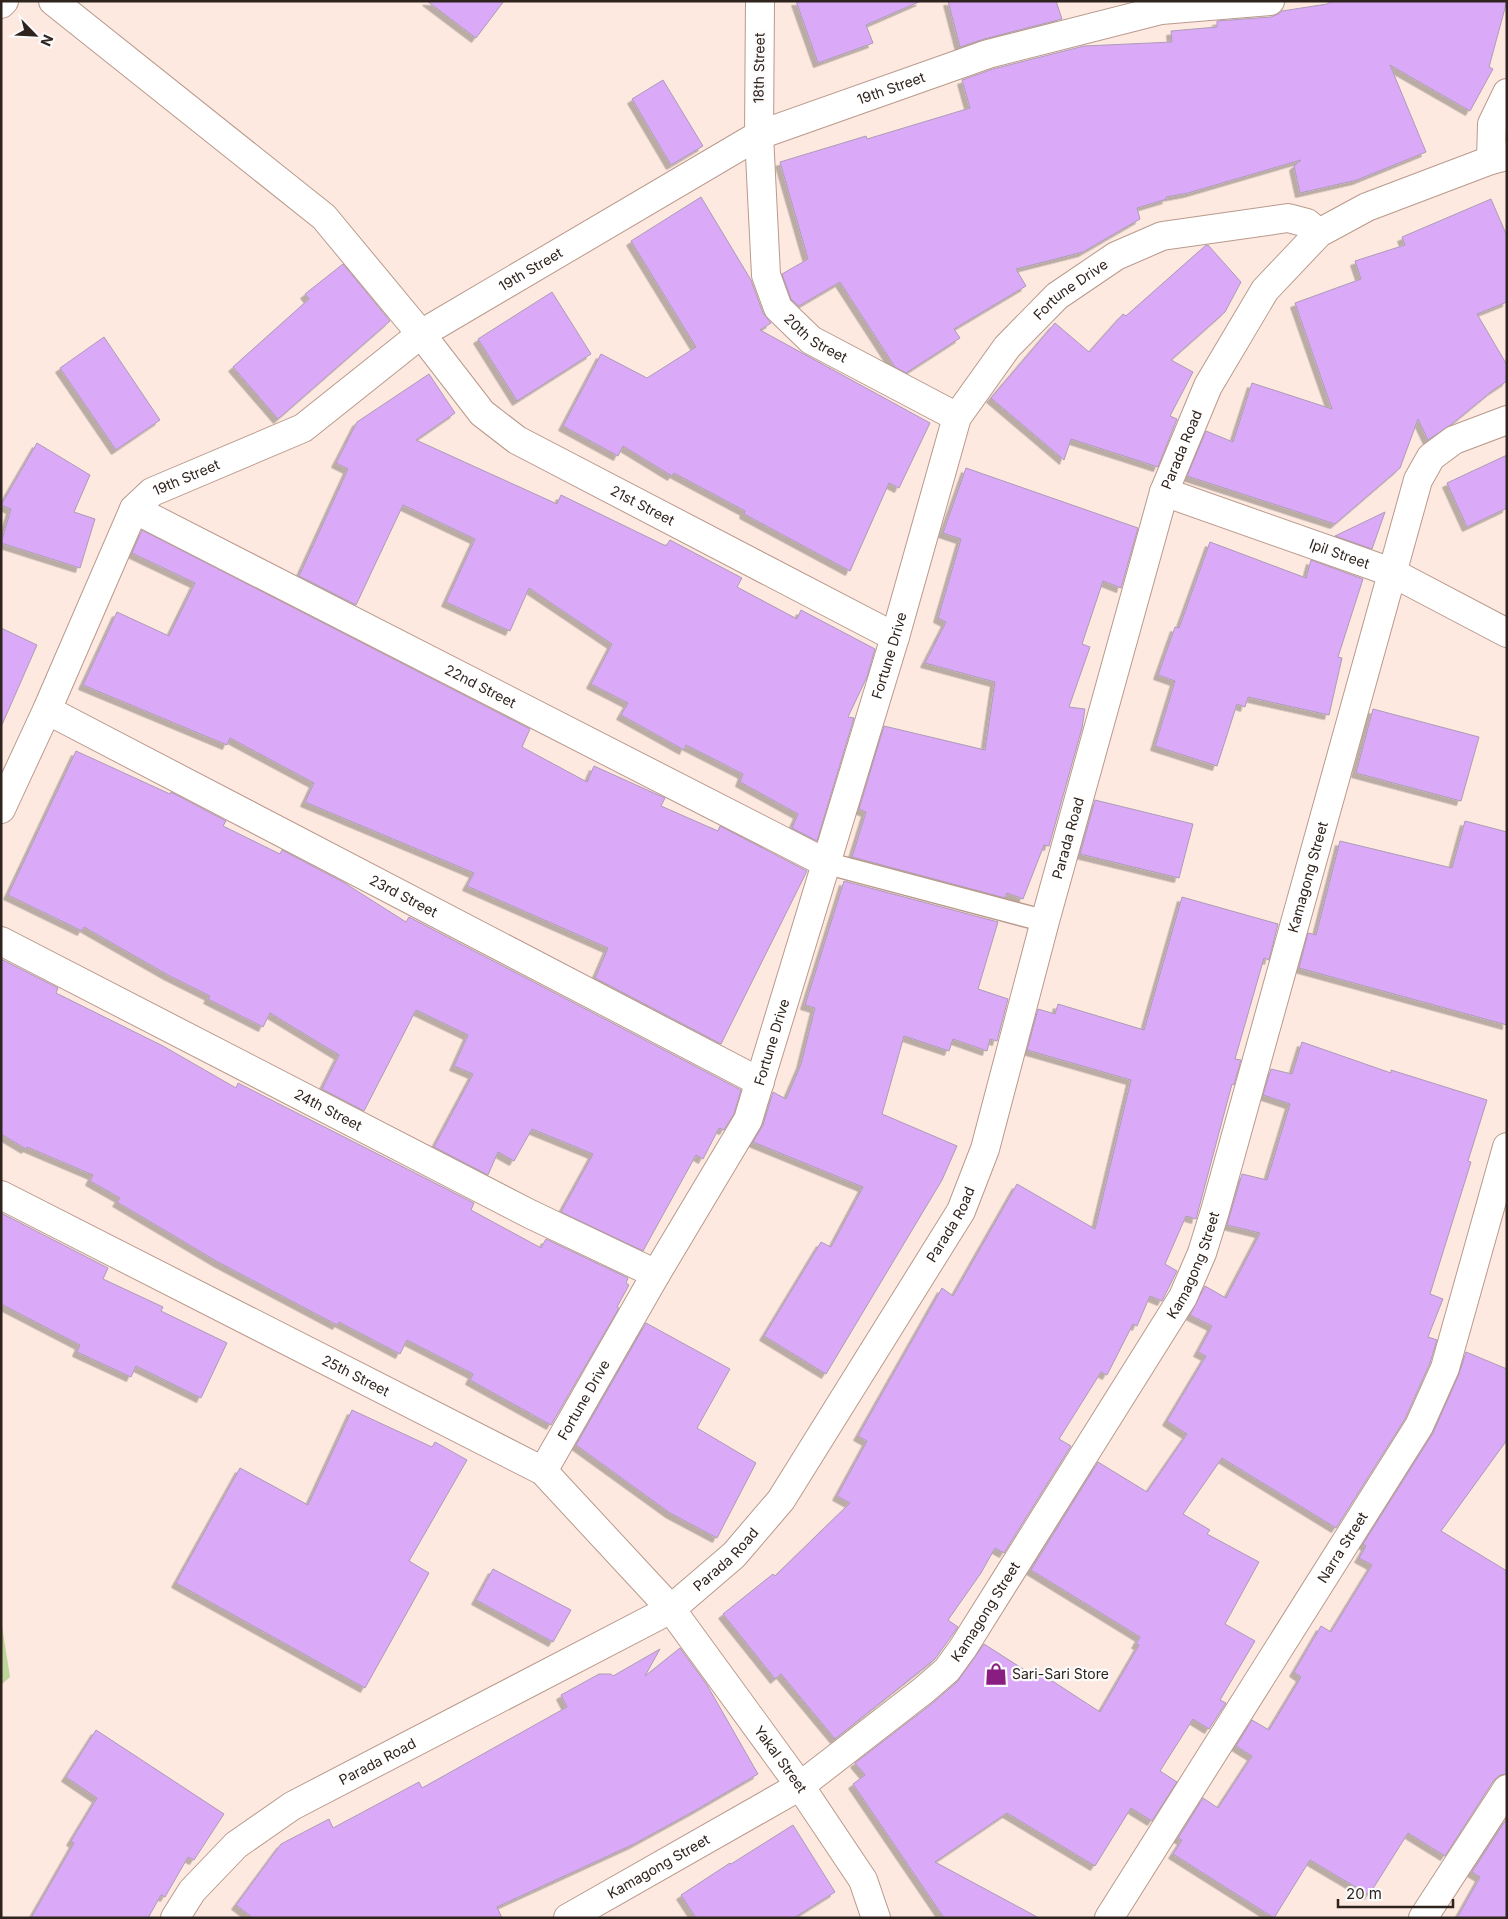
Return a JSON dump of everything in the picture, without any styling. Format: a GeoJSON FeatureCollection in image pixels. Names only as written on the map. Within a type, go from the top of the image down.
{"type":"FeatureCollection","features":[{"type":"Feature","properties":{"kind":"street"},"geometry":{"type":"LineString","coordinates":[[1,4],[4,1]]}},
{"type":"Feature","properties":{"kind":"street","name":"21st Street"},"geometry":{"type":"LineString","coordinates":[[52,1],[324,217],[421,334],[482,413],[517,440],[895,637]]}},
{"type":"Feature","properties":{"kind":"street","name":"18th Street"},"geometry":{"type":"LineString","coordinates":[[759,135],[760,1]]}},
{"type":"Feature","properties":{"kind":"street","name":"19th Street"},"geometry":{"type":"LineString","coordinates":[[1,809],[47,710],[134,510],[152,492],[303,428],[421,334],[759,135],[988,54],[1161,10],[1270,1]]}},
{"type":"Feature","properties":{"kind":"street"},"geometry":{"type":"LineString","coordinates":[[1319,233],[1367,207],[1499,158],[1492,124],[1507,93]]}},
{"type":"Feature","properties":{"kind":"street","name":"20th Street"},"geometry":{"type":"LineString","coordinates":[[759,135],[766,275],[778,308],[811,340],[957,416]]}},
{"type":"Feature","properties":{"kind":"street","name":"Fortune Drive"},"geometry":{"type":"LineString","coordinates":[[543,1471],[656,1274],[748,1120],[895,637],[957,416],[1006,347],[1057,296],[1116,256],[1162,236],[1288,218],[1307,222],[1319,233]]}},
{"type":"Feature","properties":{"kind":"street","name":"Parada Road"},"geometry":{"type":"LineString","coordinates":[[175,1918],[192,1891],[236,1845],[292,1806],[670,1609],[734,1555],[780,1500],[961,1211],[985,1148],[1045,921],[1164,492],[1208,386],[1265,290],[1319,233]]}},
{"type":"Feature","properties":{"kind":"street","name":"Kamagong Street"},"geometry":{"type":"LineString","coordinates":[[568,1918],[800,1786],[946,1670],[969,1640],[1183,1297],[1202,1253],[1212,1219],[1418,480],[1431,457],[1454,440],[1507,420]]}},
{"type":"Feature","properties":{"kind":"street","name":"Ipil Street"},"geometry":{"type":"LineString","coordinates":[[1164,492],[1391,572],[1507,632]]}},
{"type":"Feature","properties":{"kind":"street","name":"22nd Street"},"geometry":{"type":"LineString","coordinates":[[134,510],[826,863]]}},
{"type":"Feature","properties":{"kind":"street","name":"23rd Street"},"geometry":{"type":"LineString","coordinates":[[47,710],[760,1082]]}},
{"type":"Feature","properties":{"kind":"street","name":"24th Street"},"geometry":{"type":"LineString","coordinates":[[1,941],[522,1209],[656,1274]]}},
{"type":"Feature","properties":{"kind":"street","name":"Narra Street"},"geometry":{"type":"LineString","coordinates":[[1109,1918],[1419,1426],[1445,1368],[1507,1147]]}},
{"type":"Feature","properties":{"kind":"street","name":"25th Street"},"geometry":{"type":"LineString","coordinates":[[1,1195],[543,1471],[670,1609]]}},
{"type":"Feature","properties":{"kind":"street","name":"Yakal Street"},"geometry":{"type":"LineString","coordinates":[[670,1609],[800,1786],[863,1880],[876,1918]]}},
{"type":"Feature","properties":{"kind":"street"},"geometry":{"type":"LineString","coordinates":[[1423,1918],[1507,1789]]}},
{"type":"Feature","properties":{"kind":"lane"},"geometry":{"type":"LineString","coordinates":[[826,863],[1045,921]]}},
{"type":"Feature","properties":{"kind":"green space"},"geometry":{"type":"Polygon","coordinates":[[[1,1620],[10,1677],[1,1685],[1,1620]]]}},
{"type":"Feature","properties":{"kind":"building"},"geometry":{"type":"Polygon","coordinates":[[[427,1],[504,1],[476,38],[427,1]]]}},
{"type":"Feature","properties":{"kind":"building"},"geometry":{"type":"Polygon","coordinates":[[[796,1],[921,1],[866,25],[873,43],[818,63],[796,1]]]}},
{"type":"Feature","properties":{"kind":"building"},"geometry":{"type":"Polygon","coordinates":[[[948,1],[1056,1],[1062,19],[960,47],[948,1]]]}},
{"type":"Feature","properties":{"kind":"building"},"geometry":{"type":"Polygon","coordinates":[[[1332,1],[1507,1],[1489,67],[1493,69],[1470,111],[1390,65],[1426,152],[1357,180],[1300,193],[1294,166],[1301,160],[1188,193],[1166,197],[1167,199],[1137,208],[1140,219],[1083,252],[1016,269],[1026,286],[954,329],[960,338],[906,373],[895,367],[840,282],[799,306],[791,299],[782,274],[808,259],[780,162],[866,136],[867,139],[970,108],[962,80],[993,69],[1084,46],[1172,42],[1171,31],[1217,27],[1217,21],[1271,17],[1282,11],[1327,4],[1332,1]]]}},
{"type":"Feature","properties":{"kind":"building"},"geometry":{"type":"Polygon","coordinates":[[[663,80],[703,146],[671,165],[632,99],[663,80]]]}},
{"type":"Feature","properties":{"kind":"building"},"geometry":{"type":"Polygon","coordinates":[[[701,197],[751,280],[763,313],[771,323],[760,330],[930,423],[899,488],[889,483],[850,571],[744,514],[745,511],[674,473],[672,476],[623,446],[618,456],[563,426],[601,354],[647,378],[696,347],[631,241],[701,197]]]}},
{"type":"Feature","properties":{"kind":"building"},"geometry":{"type":"Polygon","coordinates":[[[1491,199],[1507,236],[1507,302],[1477,314],[1507,365],[1507,381],[1452,424],[1428,440],[1418,419],[1400,468],[1335,524],[1187,476],[1206,431],[1233,442],[1252,383],[1332,409],[1295,303],[1361,279],[1355,261],[1405,245],[1402,237],[1491,199]]]}},
{"type":"Feature","properties":{"kind":"building"},"geometry":{"type":"Polygon","coordinates":[[[1208,245],[1241,282],[1225,312],[1171,360],[1193,372],[1170,416],[1177,419],[1158,467],[1071,439],[1064,460],[991,398],[1055,323],[1089,352],[1123,314],[1126,316],[1208,245]]]}},
{"type":"Feature","properties":{"kind":"building"},"geometry":{"type":"Polygon","coordinates":[[[343,264],[390,321],[278,419],[233,367],[309,299],[305,294],[343,264]]]}},
{"type":"Feature","properties":{"kind":"building"},"geometry":{"type":"Polygon","coordinates":[[[552,292],[591,354],[517,401],[478,339],[552,292]]]}},
{"type":"Feature","properties":{"kind":"building"},"geometry":{"type":"Polygon","coordinates":[[[104,337],[160,420],[116,450],[60,368],[104,337]]]}},
{"type":"Feature","properties":{"kind":"building"},"geometry":{"type":"Polygon","coordinates":[[[429,374],[455,413],[416,440],[557,504],[561,495],[666,546],[670,540],[742,578],[737,587],[797,619],[801,610],[875,649],[867,677],[848,717],[854,718],[817,841],[792,828],[798,814],[740,782],[743,774],[686,745],[684,750],[621,715],[628,703],[591,684],[612,644],[529,588],[510,631],[446,602],[475,539],[403,505],[356,605],[299,576],[348,469],[336,463],[357,422],[429,374]]]}},
{"type":"Feature","properties":{"kind":"building"},"geometry":{"type":"Polygon","coordinates":[[[37,443],[90,475],[74,512],[95,519],[80,568],[1,543],[11,509],[1,505],[37,443]]]}},
{"type":"Feature","properties":{"kind":"building"},"geometry":{"type":"Polygon","coordinates":[[[1507,455],[1507,508],[1467,527],[1447,483],[1507,455]]]}},
{"type":"Feature","properties":{"kind":"building"},"geometry":{"type":"Polygon","coordinates":[[[966,468],[1138,528],[1121,588],[1103,581],[1082,644],[1090,647],[1069,707],[1085,709],[1082,728],[1049,846],[1044,845],[1023,899],[1007,893],[1005,898],[852,857],[866,812],[859,809],[884,726],[985,750],[995,682],[925,663],[946,622],[938,618],[961,539],[943,533],[966,468]]]}},
{"type":"Feature","properties":{"kind":"building"},"geometry":{"type":"Polygon","coordinates":[[[1385,512],[1372,549],[1335,536],[1385,512]]]}},
{"type":"Feature","properties":{"kind":"building"},"geometry":{"type":"Polygon","coordinates":[[[142,530],[530,729],[522,747],[587,782],[594,766],[665,798],[661,806],[718,831],[720,826],[807,871],[721,1044],[595,978],[608,948],[467,886],[474,873],[305,802],[314,783],[230,738],[227,745],[83,685],[117,612],[169,636],[195,583],[132,553],[142,530]]]}},
{"type":"Feature","properties":{"kind":"building"},"geometry":{"type":"Polygon","coordinates":[[[1210,542],[1306,578],[1311,560],[1363,579],[1338,657],[1342,658],[1329,715],[1248,697],[1245,707],[1237,704],[1217,766],[1155,746],[1175,681],[1158,675],[1175,627],[1179,628],[1210,542]]]}},
{"type":"Feature","properties":{"kind":"building"},"geometry":{"type":"Polygon","coordinates":[[[1,628],[37,645],[1,727],[1,628]]]}},
{"type":"Feature","properties":{"kind":"building"},"geometry":{"type":"Polygon","coordinates":[[[1373,709],[1479,737],[1461,801],[1356,773],[1373,709]]]}},
{"type":"Feature","properties":{"kind":"building"},"geometry":{"type":"Polygon","coordinates":[[[76,751],[170,794],[171,792],[226,821],[223,826],[280,854],[282,850],[343,882],[406,922],[409,917],[741,1090],[734,1114],[724,1130],[719,1128],[703,1159],[696,1155],[643,1251],[561,1212],[593,1154],[532,1129],[514,1161],[498,1152],[488,1175],[434,1147],[473,1074],[454,1066],[468,1035],[416,1010],[364,1111],[322,1089],[339,1055],[270,1013],[263,1027],[208,999],[210,996],[168,975],[84,927],[82,931],[8,895],[76,751]]]}},
{"type":"Feature","properties":{"kind":"building"},"geometry":{"type":"Polygon","coordinates":[[[1095,800],[1193,824],[1179,878],[1080,854],[1095,800]]]}},
{"type":"Feature","properties":{"kind":"building"},"geometry":{"type":"Polygon","coordinates":[[[1465,821],[1507,832],[1507,1025],[1299,968],[1308,933],[1316,935],[1340,841],[1452,868],[1465,821]]]}},
{"type":"Feature","properties":{"kind":"building"},"geometry":{"type":"Polygon","coordinates":[[[844,881],[998,922],[978,989],[1008,999],[997,1041],[990,1039],[987,1051],[953,1039],[949,1051],[904,1036],[882,1114],[957,1146],[942,1180],[826,1374],[764,1336],[821,1242],[831,1247],[863,1187],[753,1142],[763,1125],[773,1092],[786,1099],[801,1064],[815,1008],[805,1005],[844,881]]]}},
{"type":"Feature","properties":{"kind":"building"},"geometry":{"type":"Polygon","coordinates":[[[1182,897],[1278,924],[1269,960],[1264,958],[1235,1059],[1241,1060],[1234,1085],[1232,1084],[1196,1219],[1186,1216],[1165,1264],[1177,1271],[1162,1301],[1150,1296],[1137,1326],[1133,1324],[1107,1375],[1101,1372],[1059,1439],[1071,1446],[1004,1553],[995,1548],[981,1573],[948,1620],[958,1627],[935,1659],[835,1739],[781,1674],[775,1679],[723,1614],[773,1574],[775,1576],[850,1503],[837,1496],[867,1441],[858,1436],[942,1288],[953,1296],[1017,1184],[1095,1229],[1131,1080],[1027,1050],[1038,1009],[1055,1014],[1058,1004],[1144,1030],[1182,897]]]}},
{"type":"Feature","properties":{"kind":"building"},"geometry":{"type":"Polygon","coordinates":[[[1,959],[58,988],[56,993],[163,1046],[236,1088],[238,1083],[474,1203],[471,1210],[541,1248],[546,1239],[628,1278],[626,1283],[629,1285],[617,1307],[619,1308],[551,1425],[470,1380],[473,1374],[407,1340],[400,1354],[339,1322],[337,1325],[218,1262],[117,1202],[120,1198],[90,1181],[93,1175],[27,1147],[26,1149],[1,1134],[1,959]]]}},
{"type":"Feature","properties":{"kind":"building"},"geometry":{"type":"Polygon","coordinates":[[[1302,1042],[1391,1073],[1391,1070],[1487,1100],[1468,1161],[1471,1162],[1430,1294],[1443,1299],[1428,1337],[1437,1340],[1430,1363],[1405,1419],[1336,1528],[1222,1458],[1183,1514],[1210,1530],[1207,1534],[1259,1562],[1225,1624],[1255,1641],[1220,1700],[1226,1703],[1209,1729],[1193,1719],[1160,1771],[1177,1782],[1152,1821],[1131,1808],[1095,1866],[1007,1813],[935,1862],[1039,1918],[944,1918],[853,1784],[865,1775],[855,1763],[957,1682],[984,1644],[1034,1676],[1037,1671],[1100,1712],[1139,1645],[1136,1644],[1140,1637],[1031,1570],[1098,1462],[1147,1492],[1187,1434],[1167,1421],[1206,1356],[1198,1352],[1212,1326],[1190,1315],[1205,1286],[1226,1298],[1260,1233],[1227,1225],[1242,1174],[1267,1180],[1290,1104],[1263,1095],[1271,1069],[1292,1074],[1302,1042]]]}},
{"type":"Feature","properties":{"kind":"building"},"geometry":{"type":"Polygon","coordinates":[[[1,1213],[108,1268],[103,1279],[163,1307],[161,1311],[227,1343],[201,1398],[136,1366],[131,1377],[77,1352],[80,1345],[1,1304],[1,1213]]]}},
{"type":"Feature","properties":{"kind":"building"},"geometry":{"type":"Polygon","coordinates":[[[646,1323],[730,1369],[697,1428],[756,1463],[717,1538],[670,1513],[576,1445],[646,1323]]]}},
{"type":"Feature","properties":{"kind":"building"},"geometry":{"type":"Polygon","coordinates":[[[1466,1352],[1507,1369],[1507,1440],[1441,1531],[1507,1571],[1507,1774],[1500,1775],[1494,1780],[1445,1856],[1408,1833],[1369,1895],[1310,1860],[1274,1918],[1173,1854],[1182,1840],[1178,1838],[1203,1798],[1218,1808],[1252,1756],[1236,1746],[1252,1720],[1269,1730],[1301,1677],[1294,1672],[1321,1626],[1331,1632],[1372,1565],[1359,1558],[1366,1546],[1363,1544],[1433,1433],[1459,1374],[1466,1352]]]}},
{"type":"Feature","properties":{"kind":"building"},"geometry":{"type":"Polygon","coordinates":[[[352,1410],[432,1447],[435,1442],[467,1460],[409,1561],[429,1573],[365,1688],[176,1583],[240,1468],[308,1505],[352,1410]]]}},
{"type":"Feature","properties":{"kind":"building"},"geometry":{"type":"Polygon","coordinates":[[[493,1569],[571,1610],[553,1642],[476,1600],[493,1569]]]}},
{"type":"Feature","properties":{"kind":"building"},"geometry":{"type":"Polygon","coordinates":[[[680,1648],[707,1685],[758,1774],[696,1810],[634,1844],[497,1907],[502,1918],[253,1918],[236,1905],[281,1844],[329,1819],[333,1828],[419,1782],[422,1788],[567,1707],[561,1695],[599,1674],[611,1674],[613,1676],[660,1649],[645,1676],[680,1648]]]}},
{"type":"Feature","properties":{"kind":"building"},"geometry":{"type":"Polygon","coordinates":[[[96,1730],[224,1814],[194,1860],[188,1857],[165,1897],[161,1895],[148,1918],[31,1918],[74,1843],[71,1841],[97,1798],[66,1777],[96,1730]]]}},
{"type":"Feature","properties":{"kind":"building"},"geometry":{"type":"Polygon","coordinates":[[[1507,1818],[1507,1918],[1457,1918],[1480,1877],[1472,1872],[1507,1818]]]}},
{"type":"Feature","properties":{"kind":"building"},"geometry":{"type":"Polygon","coordinates":[[[793,1825],[835,1892],[794,1918],[696,1918],[681,1895],[793,1825]]]}},
{"type":"Feature","properties":{"kind":"place","name":"Sari-Sari Store"},"geometry":{"type":"Point","coordinates":[996,1674]}}]}
